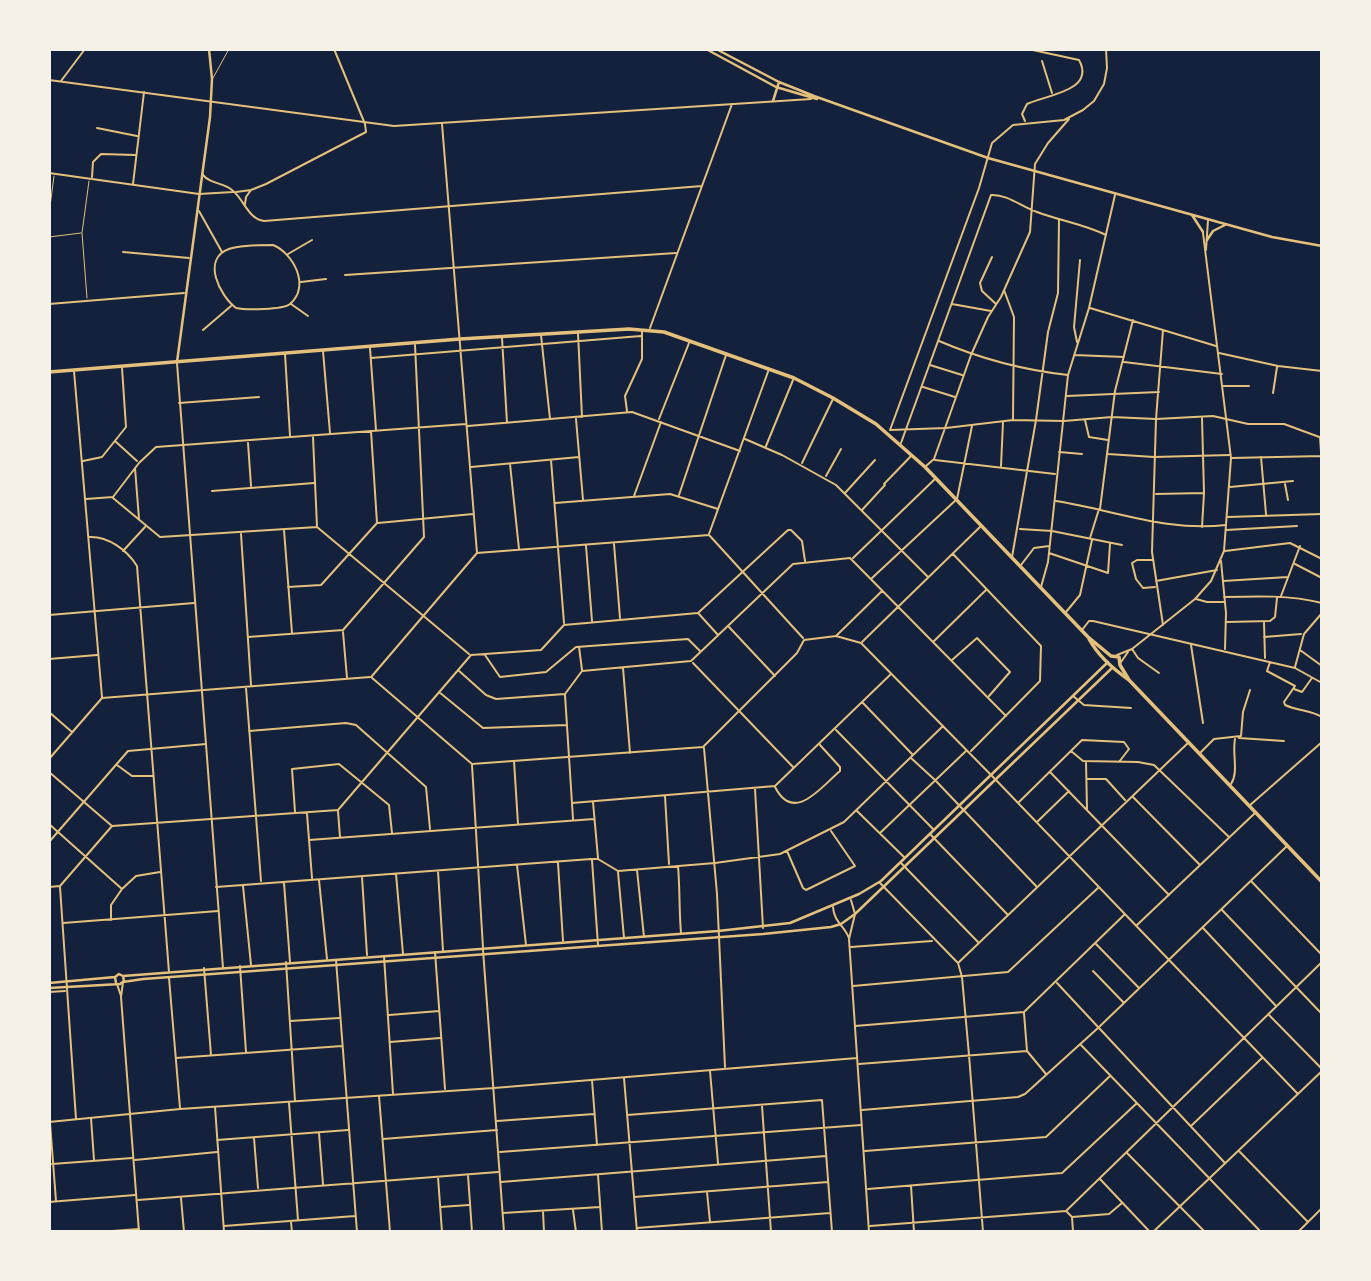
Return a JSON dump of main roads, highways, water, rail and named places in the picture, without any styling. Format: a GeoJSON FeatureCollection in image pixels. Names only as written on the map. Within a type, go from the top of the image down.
{"type":"FeatureCollection","features":[{"type":"Feature","properties":{"kind":"highway"},"geometry":{"type":"LineString","coordinates":[[49,372],[460,339],[649,329],[794,378],[888,430],[1088,637],[1110,659],[1120,664],[1129,680]]}},
{"type":"Feature","properties":{"kind":"highway"},"geometry":{"type":"LineString","coordinates":[[1110,659],[1113,668],[1129,680],[1321,879]]}},
{"type":"Feature","properties":{"kind":"highway"},"geometry":{"type":"LineString","coordinates":[[1113,668],[1120,664]]}},
{"type":"Feature","properties":{"kind":"main road"},"geometry":{"type":"LineString","coordinates":[[177,362],[211,102],[209,49]]}},
{"type":"Feature","properties":{"kind":"main road"},"geometry":{"type":"LineString","coordinates":[[706,49],[776,87],[823,99],[988,158],[1272,237],[1322,246]]}},
{"type":"Feature","properties":{"kind":"main road"},"geometry":{"type":"LineString","coordinates":[[716,49],[814,97]]}},
{"type":"Feature","properties":{"kind":"main road"},"geometry":{"type":"LineString","coordinates":[[749,72],[751,68]]}},
{"type":"Feature","properties":{"kind":"main road"},"geometry":{"type":"LineString","coordinates":[[773,101],[779,82]]}},
{"type":"Feature","properties":{"kind":"main road"},"geometry":{"type":"LineString","coordinates":[[1192,215],[1203,232]]}},
{"type":"Feature","properties":{"kind":"main road"},"geometry":{"type":"LineString","coordinates":[[1207,240],[1213,231],[1226,224]]}},
{"type":"Feature","properties":{"kind":"main road"},"geometry":{"type":"LineString","coordinates":[[49,990],[223,972],[598,945],[718,934],[790,923],[879,882],[1110,659]]}},
{"type":"Feature","properties":{"kind":"main road"},"geometry":{"type":"LineString","coordinates":[[49,983],[115,977],[118,974],[123,976],[526,944],[819,929],[839,925],[884,887],[1113,668]]}},
{"type":"Feature","properties":{"kind":"main road"},"geometry":{"type":"LineString","coordinates":[[123,976],[123,982]]}},
{"type":"Feature","properties":{"kind":"main road"},"geometry":{"type":"LineString","coordinates":[[115,977],[116,983]]}}]}
